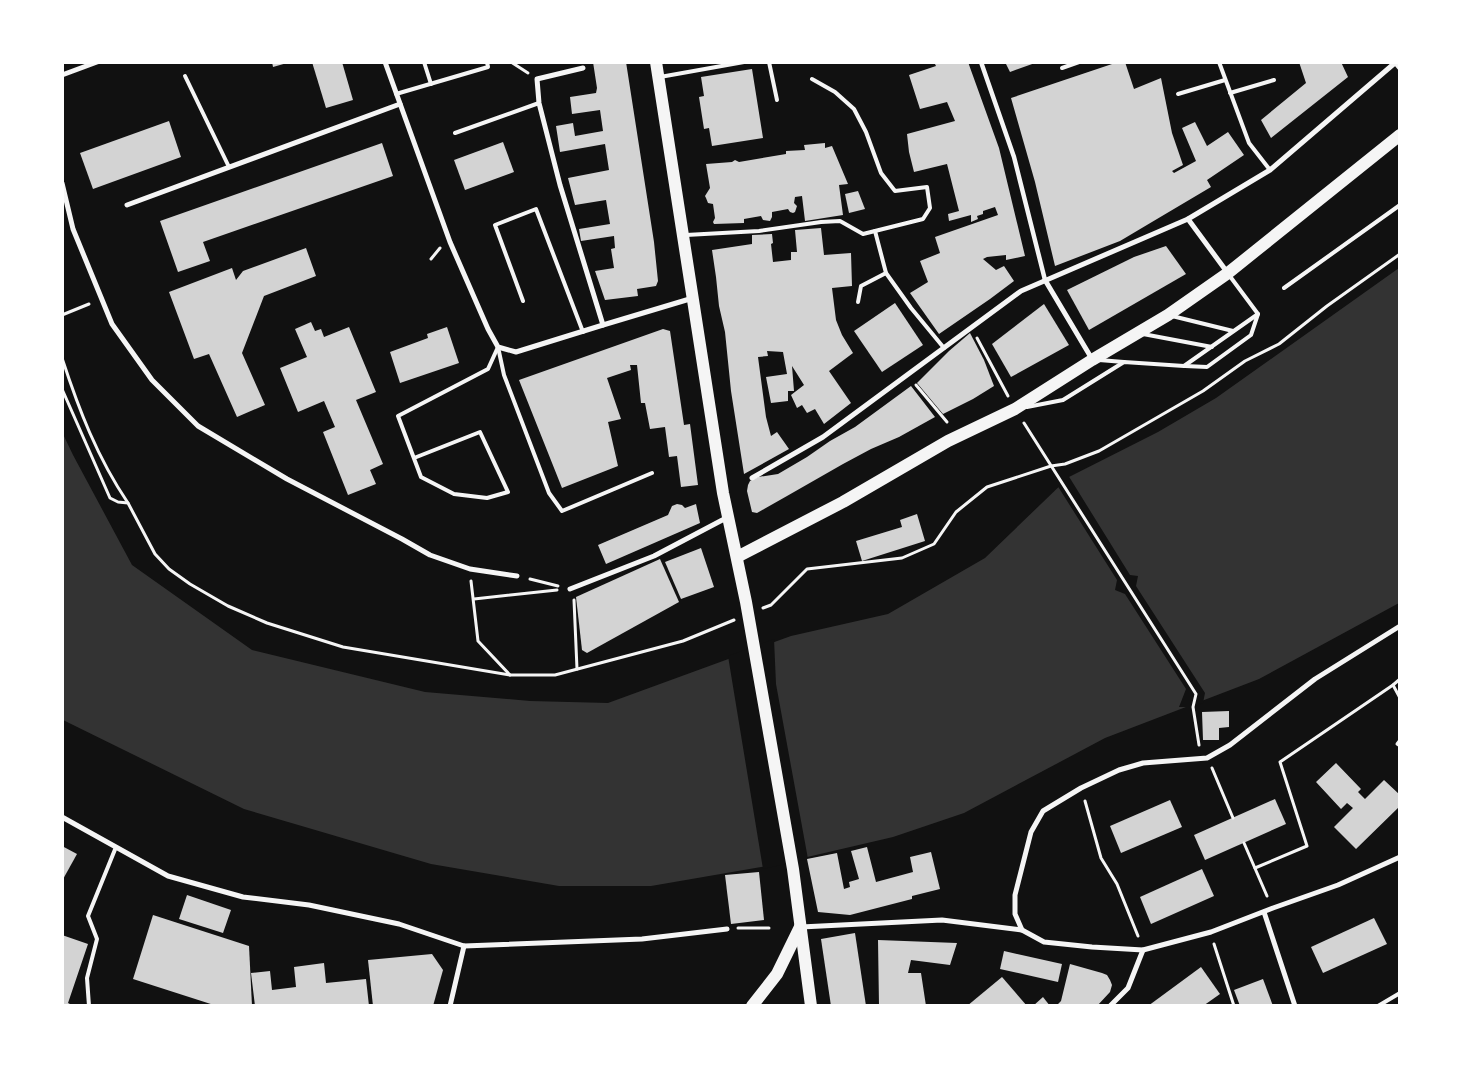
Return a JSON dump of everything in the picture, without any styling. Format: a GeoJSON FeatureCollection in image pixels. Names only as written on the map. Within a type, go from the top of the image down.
{"type":"FeatureCollection","features":[{"type":"Feature","properties":{"kind":"main road"},"geometry":{"type":"LineString","coordinates":[[656,62],[720,474],[746,602],[793,869],[811,1006]]}},
{"type":"Feature","properties":{"kind":"main road"},"geometry":{"type":"LineString","coordinates":[[737,557],[844,502],[959,436],[1015,409],[1168,315],[1228,273],[1400,135]]}},
{"type":"Feature","properties":{"kind":"main road"},"geometry":{"type":"LineString","coordinates":[[752,1006],[777,974],[800,927]]}},
{"type":"Feature","properties":{"kind":"street"},"geometry":{"type":"LineString","coordinates":[[62,75],[97,62]]}},
{"type":"Feature","properties":{"kind":"street"},"geometry":{"type":"LineString","coordinates":[[385,62],[450,242],[488,329],[498,347],[516,352],[693,298]]}},
{"type":"Feature","properties":{"kind":"street"},"geometry":{"type":"LineString","coordinates":[[981,62],[1014,158],[1045,280],[1092,360]]}},
{"type":"Feature","properties":{"kind":"street"},"geometry":{"type":"LineString","coordinates":[[752,478],[823,437],[1021,291],[1188,219],[1270,170],[1396,63]]}},
{"type":"Feature","properties":{"kind":"street"},"geometry":{"type":"LineString","coordinates":[[583,68],[537,79],[539,103],[560,185],[603,324]]}},
{"type":"Feature","properties":{"kind":"street"},"geometry":{"type":"LineString","coordinates":[[127,205],[400,104]]}},
{"type":"Feature","properties":{"kind":"street"},"geometry":{"type":"LineString","coordinates":[[62,183],[73,229],[112,324],[152,380],[198,426],[288,479],[402,538],[430,555],[470,569],[517,576]]}},
{"type":"Feature","properties":{"kind":"street"},"geometry":{"type":"LineString","coordinates":[[1188,219],[1228,273]]}},
{"type":"Feature","properties":{"kind":"street"},"geometry":{"type":"LineString","coordinates":[[572,588],[654,556],[728,517]]}},
{"type":"Feature","properties":{"kind":"street"},"geometry":{"type":"LineString","coordinates":[[1022,930],[1015,914],[1015,895],[1031,832],[1043,811],[1081,788],[1119,770],[1143,763],[1207,758],[1230,745],[1315,679],[1400,626]]}},
{"type":"Feature","properties":{"kind":"street"},"geometry":{"type":"LineString","coordinates":[[62,818],[168,876],[243,897],[309,905],[399,924],[464,946],[642,939],[727,929]]}},
{"type":"Feature","properties":{"kind":"street"},"geometry":{"type":"LineString","coordinates":[[800,927],[942,920],[1022,930],[1044,942],[1143,950],[1211,932],[1338,885],[1400,857]]}},
{"type":"Feature","properties":{"kind":"street"},"geometry":{"type":"LineString","coordinates":[[1264,912],[1295,1006]]}},
{"type":"Feature","properties":{"kind":"street"},"geometry":{"type":"LineString","coordinates":[[450,1006],[464,946]]}},
{"type":"Feature","properties":{"kind":"street"},"geometry":{"type":"LineString","coordinates":[[1110,1006],[1128,988],[1143,950]]}},
{"type":"Feature","properties":{"kind":"lane"},"geometry":{"type":"LineString","coordinates":[[424,62],[431,84]]}},
{"type":"Feature","properties":{"kind":"lane"},"geometry":{"type":"LineString","coordinates":[[396,94],[488,67],[487,62]]}},
{"type":"Feature","properties":{"kind":"lane"},"geometry":{"type":"LineString","coordinates":[[659,77],[744,62]]}},
{"type":"Feature","properties":{"kind":"lane"},"geometry":{"type":"LineString","coordinates":[[769,62],[777,100]]}},
{"type":"Feature","properties":{"kind":"lane"},"geometry":{"type":"LineString","coordinates":[[1062,68],[1079,62]]}},
{"type":"Feature","properties":{"kind":"lane"},"geometry":{"type":"LineString","coordinates":[[1219,62],[1249,143],[1270,170]]}},
{"type":"Feature","properties":{"kind":"lane"},"geometry":{"type":"LineString","coordinates":[[1396,63],[1400,69]]}},
{"type":"Feature","properties":{"kind":"lane"},"geometry":{"type":"LineString","coordinates":[[185,76],[229,167]]}},
{"type":"Feature","properties":{"kind":"lane"},"geometry":{"type":"LineString","coordinates":[[683,235],[758,230],[840,221],[863,234],[923,219],[930,208],[927,187],[894,191],[881,173],[866,132],[854,109],[835,92],[812,79]]}},
{"type":"Feature","properties":{"kind":"lane"},"geometry":{"type":"LineString","coordinates":[[1178,94],[1225,80]]}},
{"type":"Feature","properties":{"kind":"lane"},"geometry":{"type":"LineString","coordinates":[[1230,93],[1274,80]]}},
{"type":"Feature","properties":{"kind":"lane"},"geometry":{"type":"LineString","coordinates":[[455,133],[539,103]]}},
{"type":"Feature","properties":{"kind":"lane"},"geometry":{"type":"LineString","coordinates":[[1284,288],[1400,205]]}},
{"type":"Feature","properties":{"kind":"lane"},"geometry":{"type":"LineString","coordinates":[[523,301],[494,225],[536,209],[583,332]]}},
{"type":"Feature","properties":{"kind":"lane"},"geometry":{"type":"LineString","coordinates":[[875,231],[886,273],[911,308],[944,348]]}},
{"type":"Feature","properties":{"kind":"lane"},"geometry":{"type":"LineString","coordinates":[[858,302],[861,286],[886,273]]}},
{"type":"Feature","properties":{"kind":"lane"},"geometry":{"type":"LineString","coordinates":[[1228,273],[1258,314]]}},
{"type":"Feature","properties":{"kind":"lane"},"geometry":{"type":"LineString","coordinates":[[1184,366],[1258,314]]}},
{"type":"Feature","properties":{"kind":"lane"},"geometry":{"type":"LineString","coordinates":[[1092,360],[1206,367],[1251,335],[1258,314]]}},
{"type":"Feature","properties":{"kind":"lane"},"geometry":{"type":"LineString","coordinates":[[1168,315],[1233,331]]}},
{"type":"Feature","properties":{"kind":"lane"},"geometry":{"type":"LineString","coordinates":[[1138,333],[1212,347]]}},
{"type":"Feature","properties":{"kind":"lane"},"geometry":{"type":"LineString","coordinates":[[414,458],[480,432],[508,492],[487,498],[454,494],[421,477],[398,416],[488,369],[498,347]]}},
{"type":"Feature","properties":{"kind":"lane"},"geometry":{"type":"LineString","coordinates":[[498,347],[504,374],[549,493],[562,510],[652,473]]}},
{"type":"Feature","properties":{"kind":"lane"},"geometry":{"type":"LineString","coordinates":[[1015,409],[1062,400],[1124,362]]}},
{"type":"Feature","properties":{"kind":"lane"},"geometry":{"type":"LineString","coordinates":[[90,1006],[87,978],[97,939],[88,916],[116,847]]}},
{"type":"Feature","properties":{"kind":"lane"},"geometry":{"type":"LineString","coordinates":[[1378,1006],[1400,993]]}},
{"type":"Feature","properties":{"kind":"path"},"geometry":{"type":"LineString","coordinates":[[511,62],[537,79]]}},
{"type":"Feature","properties":{"kind":"path"},"geometry":{"type":"LineString","coordinates":[[771,605],[807,569],[902,558],[934,544],[956,512],[987,487],[1051,466],[1065,464],[1099,451],[1203,391],[1246,361],[1279,344],[1327,306],[1400,254]]}},
{"type":"Feature","properties":{"kind":"path"},"geometry":{"type":"LineString","coordinates":[[62,315],[101,298]]}},
{"type":"Feature","properties":{"kind":"path"},"geometry":{"type":"LineString","coordinates":[[62,358],[72,390],[97,451],[155,554],[169,569],[190,584],[228,606],[267,623],[343,647],[510,675],[555,675],[683,641],[704,632]]}},
{"type":"Feature","properties":{"kind":"path"},"geometry":{"type":"LineString","coordinates":[[907,375],[959,436]]}},
{"type":"Feature","properties":{"kind":"path"},"geometry":{"type":"LineString","coordinates":[[62,389],[110,498],[118,502],[128,503]]}},
{"type":"Feature","properties":{"kind":"path"},"geometry":{"type":"LineString","coordinates":[[1051,466],[1196,694],[1193,707],[1198,744],[1207,758],[1233,818]]}},
{"type":"Feature","properties":{"kind":"path"},"geometry":{"type":"LineString","coordinates":[[470,569],[478,641],[510,675]]}},
{"type":"Feature","properties":{"kind":"path"},"geometry":{"type":"LineString","coordinates":[[517,576],[572,588]]}},
{"type":"Feature","properties":{"kind":"path"},"geometry":{"type":"LineString","coordinates":[[474,599],[572,588]]}},
{"type":"Feature","properties":{"kind":"path"},"geometry":{"type":"LineString","coordinates":[[572,588],[576,669]]}},
{"type":"Feature","properties":{"kind":"path"},"geometry":{"type":"LineString","coordinates":[[1255,868],[1307,846],[1280,762],[1400,679]]}},
{"type":"Feature","properties":{"kind":"path"},"geometry":{"type":"LineString","coordinates":[[1393,685],[1400,698]]}},
{"type":"Feature","properties":{"kind":"path"},"geometry":{"type":"LineString","coordinates":[[1400,740],[1397,744],[1400,746]]}},
{"type":"Feature","properties":{"kind":"path"},"geometry":{"type":"LineString","coordinates":[[1081,788],[1101,858],[1117,884],[1143,950]]}},
{"type":"Feature","properties":{"kind":"path"},"geometry":{"type":"LineString","coordinates":[[1244,843],[1273,908]]}},
{"type":"Feature","properties":{"kind":"path"},"geometry":{"type":"LineString","coordinates":[[727,929],[769,928]]}},
{"type":"Feature","properties":{"kind":"path"},"geometry":{"type":"LineString","coordinates":[[1211,932],[1234,1006]]}},
{"type":"Feature","properties":{"kind":"shaded area"},"geometry":{"type":"Polygon","coordinates":[[[1399,268],[1399,603],[1259,679],[1105,738],[964,813],[893,837],[773,865],[651,886],[559,886],[431,864],[244,809],[63,720],[62,432],[132,565],[252,650],[425,692],[530,701],[608,703],[791,636],[888,614],[985,558],[1069,477],[1158,432],[1216,398],[1399,268]]]}},
{"type":"Feature","properties":{"kind":"pier"},"geometry":{"type":"Polygon","coordinates":[[[1068,475],[1130,575],[1138,576],[1136,586],[1205,693],[1203,703],[1193,707],[1179,707],[1186,689],[1125,594],[1115,590],[1117,580],[1057,485],[1068,475]]]}},
{"type":"Feature","properties":{"kind":"pier"},"geometry":{"type":"Polygon","coordinates":[[[774,639],[776,684],[808,859],[763,869],[728,656],[774,639]]]}},
{"type":"Feature","properties":{"kind":"building"},"geometry":{"type":"Polygon","coordinates":[[[272,62],[287,62],[287,63],[273,67],[272,62]]]}},
{"type":"Feature","properties":{"kind":"building"},"geometry":{"type":"Polygon","coordinates":[[[312,62],[342,62],[353,100],[326,108],[312,62]]]}},
{"type":"Feature","properties":{"kind":"building"},"geometry":{"type":"Polygon","coordinates":[[[593,62],[626,62],[654,242],[658,281],[656,286],[637,289],[638,296],[605,300],[595,271],[614,268],[611,249],[615,248],[614,236],[581,241],[579,229],[610,224],[606,200],[575,205],[568,178],[609,170],[605,144],[560,152],[556,126],[573,123],[575,136],[603,131],[600,110],[572,114],[570,97],[596,93],[593,62]]]}},
{"type":"Feature","properties":{"kind":"building"},"geometry":{"type":"Polygon","coordinates":[[[934,62],[968,62],[999,148],[1025,256],[1006,260],[1006,255],[983,259],[996,270],[1004,266],[1014,281],[939,334],[910,293],[928,282],[920,261],[940,253],[935,237],[998,215],[995,207],[983,211],[983,214],[977,216],[978,219],[971,222],[971,215],[949,221],[948,214],[959,211],[947,164],[914,172],[907,134],[955,121],[947,102],[920,109],[909,75],[936,66],[934,62]]]}},
{"type":"Feature","properties":{"kind":"building"},"geometry":{"type":"Polygon","coordinates":[[[1005,62],[1035,62],[1035,63],[1010,72],[1005,62]]]}},
{"type":"Feature","properties":{"kind":"building"},"geometry":{"type":"Polygon","coordinates":[[[1118,62],[1125,62],[1134,89],[1161,78],[1172,133],[1183,165],[1172,171],[1174,173],[1196,161],[1182,128],[1195,122],[1207,146],[1228,132],[1244,155],[1207,180],[1211,187],[1120,241],[1055,266],[1035,182],[1011,98],[1118,62]]]}},
{"type":"Feature","properties":{"kind":"building"},"geometry":{"type":"Polygon","coordinates":[[[1299,62],[1341,62],[1348,77],[1271,138],[1261,120],[1306,83],[1299,62]]]}},
{"type":"Feature","properties":{"kind":"building"},"geometry":{"type":"Polygon","coordinates":[[[752,69],[763,138],[712,146],[709,128],[704,129],[699,97],[704,96],[701,77],[752,69]]]}},
{"type":"Feature","properties":{"kind":"building"},"geometry":{"type":"Polygon","coordinates":[[[169,121],[181,157],[93,189],[80,153],[169,121]]]}},
{"type":"Feature","properties":{"kind":"building"},"geometry":{"type":"Polygon","coordinates":[[[503,142],[514,172],[465,190],[454,160],[503,142]]]}},
{"type":"Feature","properties":{"kind":"building"},"geometry":{"type":"Polygon","coordinates":[[[382,143],[393,176],[203,242],[210,261],[178,272],[160,221],[382,143]]]}},
{"type":"Feature","properties":{"kind":"building"},"geometry":{"type":"Polygon","coordinates":[[[825,143],[825,148],[832,146],[848,184],[839,185],[843,215],[805,221],[802,196],[795,197],[794,203],[797,206],[795,212],[790,212],[788,209],[772,212],[770,221],[763,220],[761,216],[744,219],[744,223],[714,224],[713,204],[708,203],[705,196],[710,188],[706,164],[732,162],[735,160],[739,162],[786,154],[786,151],[805,150],[804,145],[825,143]]]}},
{"type":"Feature","properties":{"kind":"building"},"geometry":{"type":"Polygon","coordinates":[[[858,191],[865,209],[849,213],[845,194],[858,191]]]}},
{"type":"Feature","properties":{"kind":"building"},"geometry":{"type":"Polygon","coordinates":[[[821,228],[824,255],[851,253],[852,286],[832,288],[836,320],[842,335],[853,353],[829,371],[851,403],[824,424],[815,409],[807,413],[802,405],[797,408],[791,395],[804,385],[792,366],[794,391],[788,391],[788,401],[771,403],[766,377],[787,374],[783,352],[767,351],[768,356],[758,357],[766,417],[771,436],[777,432],[789,449],[744,474],[712,250],[752,244],[752,235],[772,234],[773,262],[791,260],[791,252],[797,252],[795,230],[821,228]]]}},
{"type":"Feature","properties":{"kind":"building"},"geometry":{"type":"Polygon","coordinates":[[[1166,246],[1186,274],[1089,330],[1067,290],[1134,257],[1166,246]]]}},
{"type":"Feature","properties":{"kind":"building"},"geometry":{"type":"Polygon","coordinates":[[[306,248],[316,276],[264,296],[242,353],[265,405],[237,417],[209,354],[194,359],[169,292],[232,268],[236,280],[243,271],[306,248]]]}},
{"type":"Feature","properties":{"kind":"building"},"geometry":{"type":"Polygon","coordinates":[[[895,303],[923,345],[882,372],[854,331],[895,303]]]}},
{"type":"Feature","properties":{"kind":"building"},"geometry":{"type":"Polygon","coordinates":[[[1044,304],[1069,345],[1011,377],[992,344],[1044,304]]]}},
{"type":"Feature","properties":{"kind":"building"},"geometry":{"type":"Polygon","coordinates":[[[311,322],[315,331],[321,329],[324,337],[349,327],[376,392],[356,400],[383,464],[370,470],[376,484],[348,495],[323,432],[335,427],[324,401],[298,412],[280,368],[307,357],[295,329],[311,322]]]}},
{"type":"Feature","properties":{"kind":"building"},"geometry":{"type":"Polygon","coordinates":[[[447,327],[459,363],[400,383],[390,352],[428,338],[427,334],[447,327]]]}},
{"type":"Feature","properties":{"kind":"building"},"geometry":{"type":"Polygon","coordinates":[[[663,329],[670,331],[684,425],[690,424],[698,485],[681,487],[677,456],[669,457],[665,427],[650,429],[645,403],[641,403],[637,365],[630,365],[631,370],[607,378],[621,419],[608,422],[618,466],[562,488],[519,380],[663,329]]]}},
{"type":"Feature","properties":{"kind":"building"},"geometry":{"type":"Polygon","coordinates":[[[970,333],[984,360],[994,386],[943,414],[917,383],[970,333]]]}},
{"type":"Feature","properties":{"kind":"building"},"geometry":{"type":"Polygon","coordinates":[[[911,386],[935,417],[843,464],[757,513],[752,512],[747,491],[750,481],[758,477],[778,474],[807,457],[855,427],[911,386]]]}},
{"type":"Feature","properties":{"kind":"building"},"geometry":{"type":"Polygon","coordinates":[[[677,504],[685,508],[696,504],[700,523],[606,564],[598,545],[668,515],[672,506],[677,504]]]}},
{"type":"Feature","properties":{"kind":"building"},"geometry":{"type":"Polygon","coordinates":[[[917,514],[925,541],[862,561],[856,541],[902,527],[900,520],[917,514]]]}},
{"type":"Feature","properties":{"kind":"building"},"geometry":{"type":"Polygon","coordinates":[[[701,548],[714,587],[681,599],[665,562],[701,548]]]}},
{"type":"Feature","properties":{"kind":"building"},"geometry":{"type":"Polygon","coordinates":[[[660,559],[679,602],[587,653],[582,650],[576,597],[660,559]]]}},
{"type":"Feature","properties":{"kind":"building"},"geometry":{"type":"Polygon","coordinates":[[[1229,711],[1229,727],[1219,728],[1219,740],[1203,740],[1202,712],[1229,711]]]}},
{"type":"Feature","properties":{"kind":"building"},"geometry":{"type":"Polygon","coordinates":[[[1336,763],[1361,789],[1358,792],[1365,799],[1384,780],[1400,795],[1400,806],[1356,849],[1334,827],[1353,808],[1347,803],[1341,809],[1316,782],[1336,763]]]}},
{"type":"Feature","properties":{"kind":"building"},"geometry":{"type":"Polygon","coordinates":[[[1275,799],[1286,824],[1205,860],[1194,835],[1275,799]]]}},
{"type":"Feature","properties":{"kind":"building"},"geometry":{"type":"Polygon","coordinates":[[[1170,800],[1182,827],[1121,853],[1110,826],[1170,800]]]}},
{"type":"Feature","properties":{"kind":"building"},"geometry":{"type":"Polygon","coordinates":[[[62,846],[77,854],[62,881],[62,846]]]}},
{"type":"Feature","properties":{"kind":"building"},"geometry":{"type":"Polygon","coordinates":[[[867,847],[876,882],[913,872],[910,857],[931,852],[940,889],[912,896],[912,899],[850,915],[818,912],[807,859],[837,853],[844,889],[850,887],[849,882],[859,879],[851,851],[867,847]]]}},
{"type":"Feature","properties":{"kind":"building"},"geometry":{"type":"Polygon","coordinates":[[[1202,869],[1214,896],[1151,924],[1140,897],[1202,869]]]}},
{"type":"Feature","properties":{"kind":"building"},"geometry":{"type":"Polygon","coordinates":[[[759,872],[764,920],[731,924],[725,875],[759,872]]]}},
{"type":"Feature","properties":{"kind":"building"},"geometry":{"type":"Polygon","coordinates":[[[187,895],[231,910],[223,933],[179,919],[187,895]]]}},
{"type":"Feature","properties":{"kind":"building"},"geometry":{"type":"Polygon","coordinates":[[[153,915],[249,946],[252,1006],[217,1006],[133,979],[153,915]]]}},
{"type":"Feature","properties":{"kind":"building"},"geometry":{"type":"Polygon","coordinates":[[[1374,918],[1387,944],[1323,973],[1311,947],[1374,918]]]}},
{"type":"Feature","properties":{"kind":"building"},"geometry":{"type":"Polygon","coordinates":[[[855,933],[866,1006],[831,1006],[821,939],[855,933]]]}},
{"type":"Feature","properties":{"kind":"building"},"geometry":{"type":"Polygon","coordinates":[[[62,935],[88,944],[68,1003],[74,1006],[62,1006],[62,935]]]}},
{"type":"Feature","properties":{"kind":"building"},"geometry":{"type":"Polygon","coordinates":[[[878,940],[957,943],[950,965],[911,960],[908,973],[921,973],[926,1006],[879,1006],[878,940]]]}},
{"type":"Feature","properties":{"kind":"building"},"geometry":{"type":"Polygon","coordinates":[[[1004,951],[1062,964],[1058,982],[1000,969],[1004,951]]]}},
{"type":"Feature","properties":{"kind":"building"},"geometry":{"type":"Polygon","coordinates":[[[432,954],[443,970],[433,1006],[373,1006],[368,960],[432,954]]]}},
{"type":"Feature","properties":{"kind":"building"},"geometry":{"type":"Polygon","coordinates":[[[324,963],[326,983],[366,979],[369,1006],[255,1006],[251,973],[270,971],[272,990],[296,987],[294,967],[324,963]]]}},
{"type":"Feature","properties":{"kind":"building"},"geometry":{"type":"Polygon","coordinates":[[[1070,964],[1107,975],[1112,985],[1110,992],[1097,1006],[1056,1006],[1061,1001],[1070,964]]]}},
{"type":"Feature","properties":{"kind":"building"},"geometry":{"type":"Polygon","coordinates":[[[1201,967],[1220,994],[1203,1006],[1148,1006],[1201,967]]]}},
{"type":"Feature","properties":{"kind":"building"},"geometry":{"type":"Polygon","coordinates":[[[1002,977],[1027,1006],[967,1006],[1002,977]]]}},
{"type":"Feature","properties":{"kind":"building"},"geometry":{"type":"Polygon","coordinates":[[[1263,979],[1273,1006],[1240,1006],[1234,990],[1263,979]]]}},
{"type":"Feature","properties":{"kind":"building"},"geometry":{"type":"Polygon","coordinates":[[[1043,997],[1050,1006],[1033,1006],[1043,997]]]}}]}
